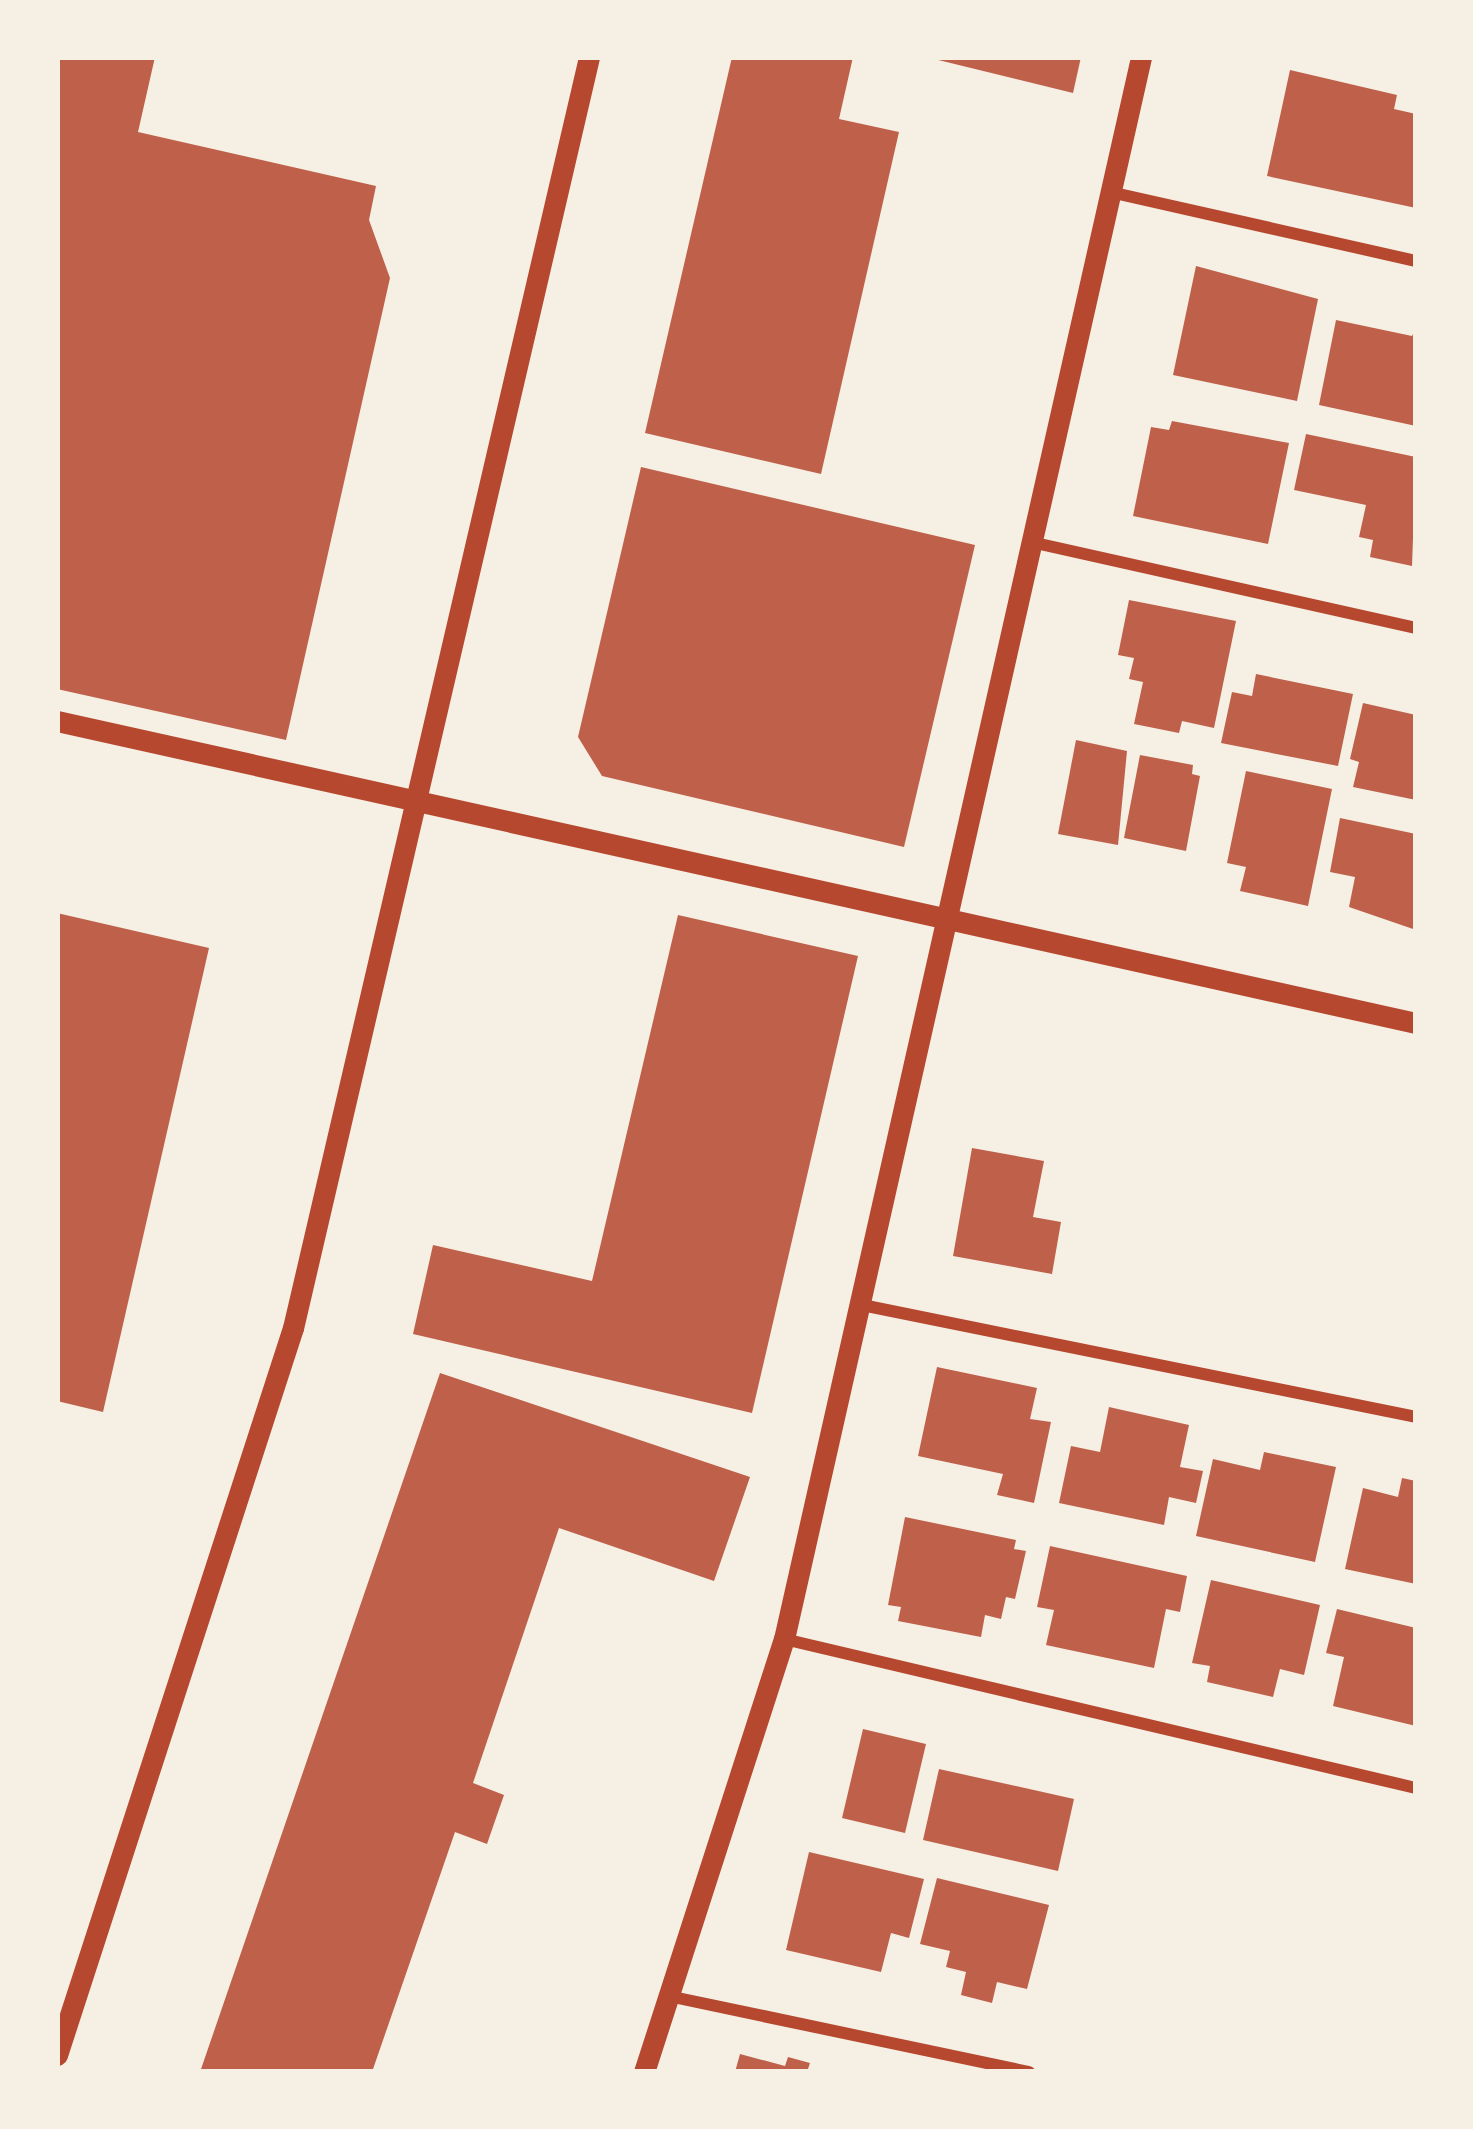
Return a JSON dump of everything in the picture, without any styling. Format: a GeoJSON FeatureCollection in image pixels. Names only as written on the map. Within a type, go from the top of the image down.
{"type":"FeatureCollection","features":[{"type":"Feature","properties":{"kind":"street"},"geometry":{"type":"LineString","coordinates":[[57,2055],[293,1328],[589,57]]}},
{"type":"Feature","properties":{"kind":"street"},"geometry":{"type":"LineString","coordinates":[[644,2072],[673,1997],[784,1639],[862,1305],[940,923],[1141,57]]}},
{"type":"Feature","properties":{"kind":"street"},"geometry":{"type":"LineString","coordinates":[[1110,192],[1416,261]]}},
{"type":"Feature","properties":{"kind":"street"},"geometry":{"type":"LineString","coordinates":[[1029,542],[1416,628]]}},
{"type":"Feature","properties":{"kind":"street"},"geometry":{"type":"LineString","coordinates":[[57,721],[940,923],[1416,1023]]}},
{"type":"Feature","properties":{"kind":"street"},"geometry":{"type":"LineString","coordinates":[[862,1305],[1416,1417]]}},
{"type":"Feature","properties":{"kind":"street"},"geometry":{"type":"LineString","coordinates":[[784,1639],[1416,1788]]}},
{"type":"Feature","properties":{"kind":"street"},"geometry":{"type":"LineString","coordinates":[[673,1997],[1029,2072]]}},
{"type":"Feature","properties":{"kind":"building"},"geometry":{"type":"Polygon","coordinates":[[[57,57],[155,57],[138,132],[376,186],[369,220],[390,278],[286,740],[57,689],[57,57]]]}},
{"type":"Feature","properties":{"kind":"building"},"geometry":{"type":"Polygon","coordinates":[[[732,57],[853,57],[839,119],[899,132],[821,474],[645,433],[732,57]]]}},
{"type":"Feature","properties":{"kind":"building"},"geometry":{"type":"Polygon","coordinates":[[[926,57],[1081,57],[1073,93],[926,57]]]}},
{"type":"Feature","properties":{"kind":"building"},"geometry":{"type":"Polygon","coordinates":[[[1290,70],[1397,95],[1394,109],[1416,114],[1416,208],[1267,176],[1290,70]]]}},
{"type":"Feature","properties":{"kind":"building"},"geometry":{"type":"Polygon","coordinates":[[[1196,266],[1318,299],[1297,401],[1173,375],[1196,266]]]}},
{"type":"Feature","properties":{"kind":"building"},"geometry":{"type":"Polygon","coordinates":[[[1336,320],[1412,336],[1416,327],[1416,426],[1319,405],[1336,320]]]}},
{"type":"Feature","properties":{"kind":"building"},"geometry":{"type":"Polygon","coordinates":[[[1172,421],[1289,443],[1268,544],[1133,516],[1151,427],[1169,430],[1172,421]]]}},
{"type":"Feature","properties":{"kind":"building"},"geometry":{"type":"Polygon","coordinates":[[[1306,434],[1416,457],[1412,566],[1370,557],[1373,540],[1359,537],[1366,505],[1294,490],[1306,434]]]}},
{"type":"Feature","properties":{"kind":"building"},"geometry":{"type":"Polygon","coordinates":[[[641,467],[975,545],[904,847],[602,776],[578,737],[641,467]]]}},
{"type":"Feature","properties":{"kind":"building"},"geometry":{"type":"Polygon","coordinates":[[[1129,600],[1236,621],[1214,728],[1182,721],[1179,733],[1134,724],[1143,682],[1129,679],[1134,658],[1118,655],[1129,600]]]}},
{"type":"Feature","properties":{"kind":"building"},"geometry":{"type":"Polygon","coordinates":[[[1256,674],[1353,694],[1338,766],[1221,743],[1232,692],[1252,696],[1256,674]]]}},
{"type":"Feature","properties":{"kind":"building"},"geometry":{"type":"Polygon","coordinates":[[[1363,703],[1416,715],[1416,800],[1353,787],[1359,762],[1350,759],[1363,703]]]}},
{"type":"Feature","properties":{"kind":"building"},"geometry":{"type":"Polygon","coordinates":[[[1076,740],[1127,751],[1118,845],[1058,834],[1076,740]]]}},
{"type":"Feature","properties":{"kind":"building"},"geometry":{"type":"Polygon","coordinates":[[[1140,755],[1193,765],[1192,774],[1200,776],[1186,851],[1124,838],[1140,755]]]}},
{"type":"Feature","properties":{"kind":"building"},"geometry":{"type":"Polygon","coordinates":[[[1246,771],[1332,789],[1308,906],[1240,891],[1246,867],[1227,863],[1246,771]]]}},
{"type":"Feature","properties":{"kind":"building"},"geometry":{"type":"Polygon","coordinates":[[[1340,818],[1416,834],[1416,930],[1349,907],[1355,877],[1330,872],[1340,818]]]}},
{"type":"Feature","properties":{"kind":"building"},"geometry":{"type":"Polygon","coordinates":[[[57,913],[209,948],[103,1412],[57,1401],[57,913]]]}},
{"type":"Feature","properties":{"kind":"building"},"geometry":{"type":"Polygon","coordinates":[[[678,915],[858,956],[752,1413],[413,1334],[433,1245],[592,1281],[678,915]]]}},
{"type":"Feature","properties":{"kind":"building"},"geometry":{"type":"Polygon","coordinates":[[[972,1148],[1044,1161],[1033,1217],[1061,1222],[1052,1274],[953,1256],[972,1148]]]}},
{"type":"Feature","properties":{"kind":"building"},"geometry":{"type":"Polygon","coordinates":[[[937,1367],[1037,1388],[1030,1419],[1051,1422],[1034,1503],[997,1495],[1003,1474],[918,1456],[937,1367]]]}},
{"type":"Feature","properties":{"kind":"building"},"geometry":{"type":"Polygon","coordinates":[[[440,1373],[750,1477],[714,1581],[559,1528],[473,1783],[504,1795],[487,1844],[455,1832],[372,2072],[200,2072],[440,1373]]]}},
{"type":"Feature","properties":{"kind":"building"},"geometry":{"type":"Polygon","coordinates":[[[1109,1407],[1189,1425],[1180,1467],[1203,1471],[1196,1503],[1169,1497],[1164,1525],[1059,1503],[1071,1446],[1100,1452],[1109,1407]]]}},
{"type":"Feature","properties":{"kind":"building"},"geometry":{"type":"Polygon","coordinates":[[[1264,1452],[1336,1467],[1315,1562],[1196,1536],[1213,1459],[1260,1470],[1264,1452]]]}},
{"type":"Feature","properties":{"kind":"building"},"geometry":{"type":"Polygon","coordinates":[[[1402,1478],[1416,1481],[1416,1584],[1345,1569],[1363,1488],[1398,1497],[1402,1478]]]}},
{"type":"Feature","properties":{"kind":"building"},"geometry":{"type":"Polygon","coordinates":[[[905,1517],[1016,1540],[1014,1549],[1026,1551],[1015,1599],[1006,1597],[1001,1619],[985,1615],[981,1637],[898,1621],[901,1607],[888,1605],[905,1517]]]}},
{"type":"Feature","properties":{"kind":"building"},"geometry":{"type":"Polygon","coordinates":[[[1050,1546],[1187,1576],[1180,1612],[1166,1609],[1154,1668],[1046,1645],[1054,1610],[1037,1607],[1050,1546]]]}},
{"type":"Feature","properties":{"kind":"building"},"geometry":{"type":"Polygon","coordinates":[[[1211,1580],[1320,1605],[1304,1675],[1280,1669],[1273,1697],[1207,1682],[1210,1666],[1192,1663],[1211,1580]]]}},
{"type":"Feature","properties":{"kind":"building"},"geometry":{"type":"Polygon","coordinates":[[[1337,1609],[1416,1628],[1416,1726],[1333,1706],[1344,1657],[1326,1653],[1337,1609]]]}},
{"type":"Feature","properties":{"kind":"building"},"geometry":{"type":"Polygon","coordinates":[[[863,1729],[926,1744],[905,1833],[842,1818],[863,1729]]]}},
{"type":"Feature","properties":{"kind":"building"},"geometry":{"type":"Polygon","coordinates":[[[939,1769],[1074,1799],[1058,1871],[923,1840],[939,1769]]]}},
{"type":"Feature","properties":{"kind":"building"},"geometry":{"type":"Polygon","coordinates":[[[809,1852],[924,1879],[909,1938],[891,1933],[881,1972],[786,1950],[809,1852]]]}},
{"type":"Feature","properties":{"kind":"building"},"geometry":{"type":"Polygon","coordinates":[[[937,1878],[1049,1905],[1027,1989],[997,1982],[992,2003],[961,1995],[966,1972],[946,1967],[950,1951],[920,1944],[937,1878]]]}},
{"type":"Feature","properties":{"kind":"building"},"geometry":{"type":"Polygon","coordinates":[[[740,2054],[785,2066],[788,2057],[810,2063],[807,2072],[735,2072],[740,2054]]]}}]}
